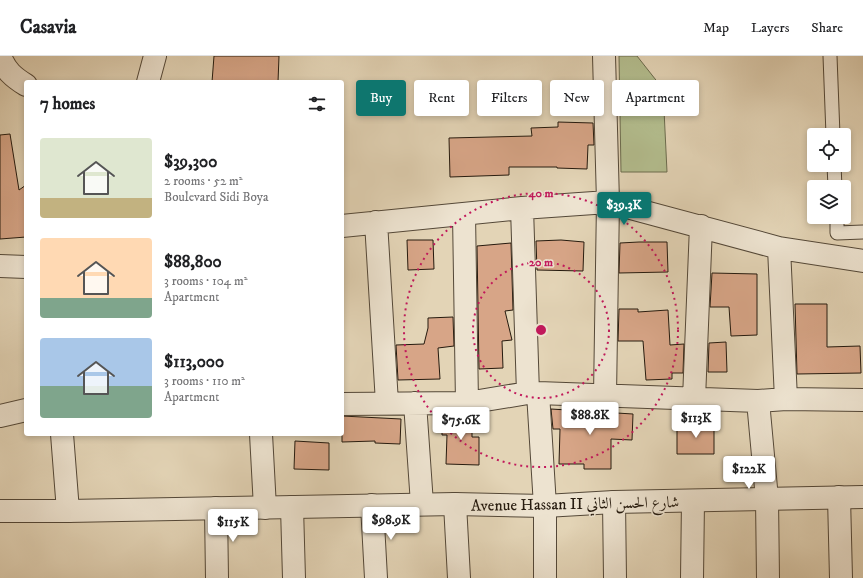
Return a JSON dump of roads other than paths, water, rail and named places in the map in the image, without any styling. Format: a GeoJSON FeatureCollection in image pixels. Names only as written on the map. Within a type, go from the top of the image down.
{"type":"FeatureCollection","features":[{"type":"Feature","properties":{"kind":"street"},"geometry":{"type":"LineString","coordinates":[[0,56],[4,67],[24,84]]}},
{"type":"Feature","properties":{"kind":"street"},"geometry":{"type":"LineString","coordinates":[[149,80],[155,56]]}},
{"type":"Feature","properties":{"kind":"street"},"geometry":{"type":"LineString","coordinates":[[604,56],[608,202],[605,396]]}},
{"type":"Feature","properties":{"kind":"street"},"geometry":{"type":"LineString","coordinates":[[344,226],[522,208],[608,202],[779,248],[863,260]]}},
{"type":"Feature","properties":{"kind":"street"},"geometry":{"type":"LineString","coordinates":[[522,208],[533,393],[545,506],[545,578]]}},
{"type":"Feature","properties":{"kind":"street"},"geometry":{"type":"LineString","coordinates":[[464,214],[467,403]]}},
{"type":"Feature","properties":{"kind":"street"},"geometry":{"type":"LineString","coordinates":[[376,222],[387,403]]}},
{"type":"Feature","properties":{"kind":"street"},"geometry":{"type":"LineString","coordinates":[[694,399],[701,226]]}},
{"type":"Feature","properties":{"kind":"street"},"geometry":{"type":"LineString","coordinates":[[779,248],[786,399]]}},
{"type":"Feature","properties":{"kind":"street"},"geometry":{"type":"LineString","coordinates":[[0,266],[24,267]]}},
{"type":"Feature","properties":{"kind":"street"},"geometry":{"type":"LineString","coordinates":[[344,404],[467,403],[533,393],[758,401],[786,399],[863,400]]}},
{"type":"Feature","properties":{"kind":"street"},"geometry":{"type":"LineString","coordinates":[[758,401],[767,499],[768,578]]}},
{"type":"Feature","properties":{"kind":"street"},"geometry":{"type":"LineString","coordinates":[[415,403],[422,504]]}},
{"type":"Feature","properties":{"kind":"street"},"geometry":{"type":"LineString","coordinates":[[0,416],[24,410]]}},
{"type":"Feature","properties":{"kind":"street"},"geometry":{"type":"LineString","coordinates":[[62,436],[68,511]]}},
{"type":"Feature","properties":{"kind":"street"},"geometry":{"type":"LineString","coordinates":[[261,436],[265,508]]}},
{"type":"Feature","properties":{"kind":"street"},"geometry":{"type":"LineString","coordinates":[[839,497],[841,578]]}},
{"type":"Feature","properties":{"kind":"street","name":"Avenue Hassan II شارع الحسن الثاني"},"geometry":{"type":"LineString","coordinates":[[0,511],[265,508],[422,504],[545,506],[614,502],[863,497]]}},
{"type":"Feature","properties":{"kind":"street"},"geometry":{"type":"LineString","coordinates":[[692,578],[693,501]]}},
{"type":"Feature","properties":{"kind":"street"},"geometry":{"type":"LineString","coordinates":[[614,502],[615,578]]}},
{"type":"Feature","properties":{"kind":"street"},"geometry":{"type":"LineString","coordinates":[[455,504],[459,578]]}},
{"type":"Feature","properties":{"kind":"street"},"geometry":{"type":"LineString","coordinates":[[372,505],[376,578]]}},
{"type":"Feature","properties":{"kind":"street"},"geometry":{"type":"LineString","coordinates":[[292,507],[294,578]]}},
{"type":"Feature","properties":{"kind":"street"},"geometry":{"type":"LineString","coordinates":[[216,508],[216,578]]}},
{"type":"Feature","properties":{"kind":"lane"},"geometry":{"type":"LineString","coordinates":[[830,56],[833,128]]}},
{"type":"Feature","properties":{"kind":"lane"},"geometry":{"type":"LineString","coordinates":[[836,224],[836,257]]}},
{"type":"Feature","properties":{"kind":"lane"},"geometry":{"type":"LineString","coordinates":[[837,233],[863,232]]}}]}
